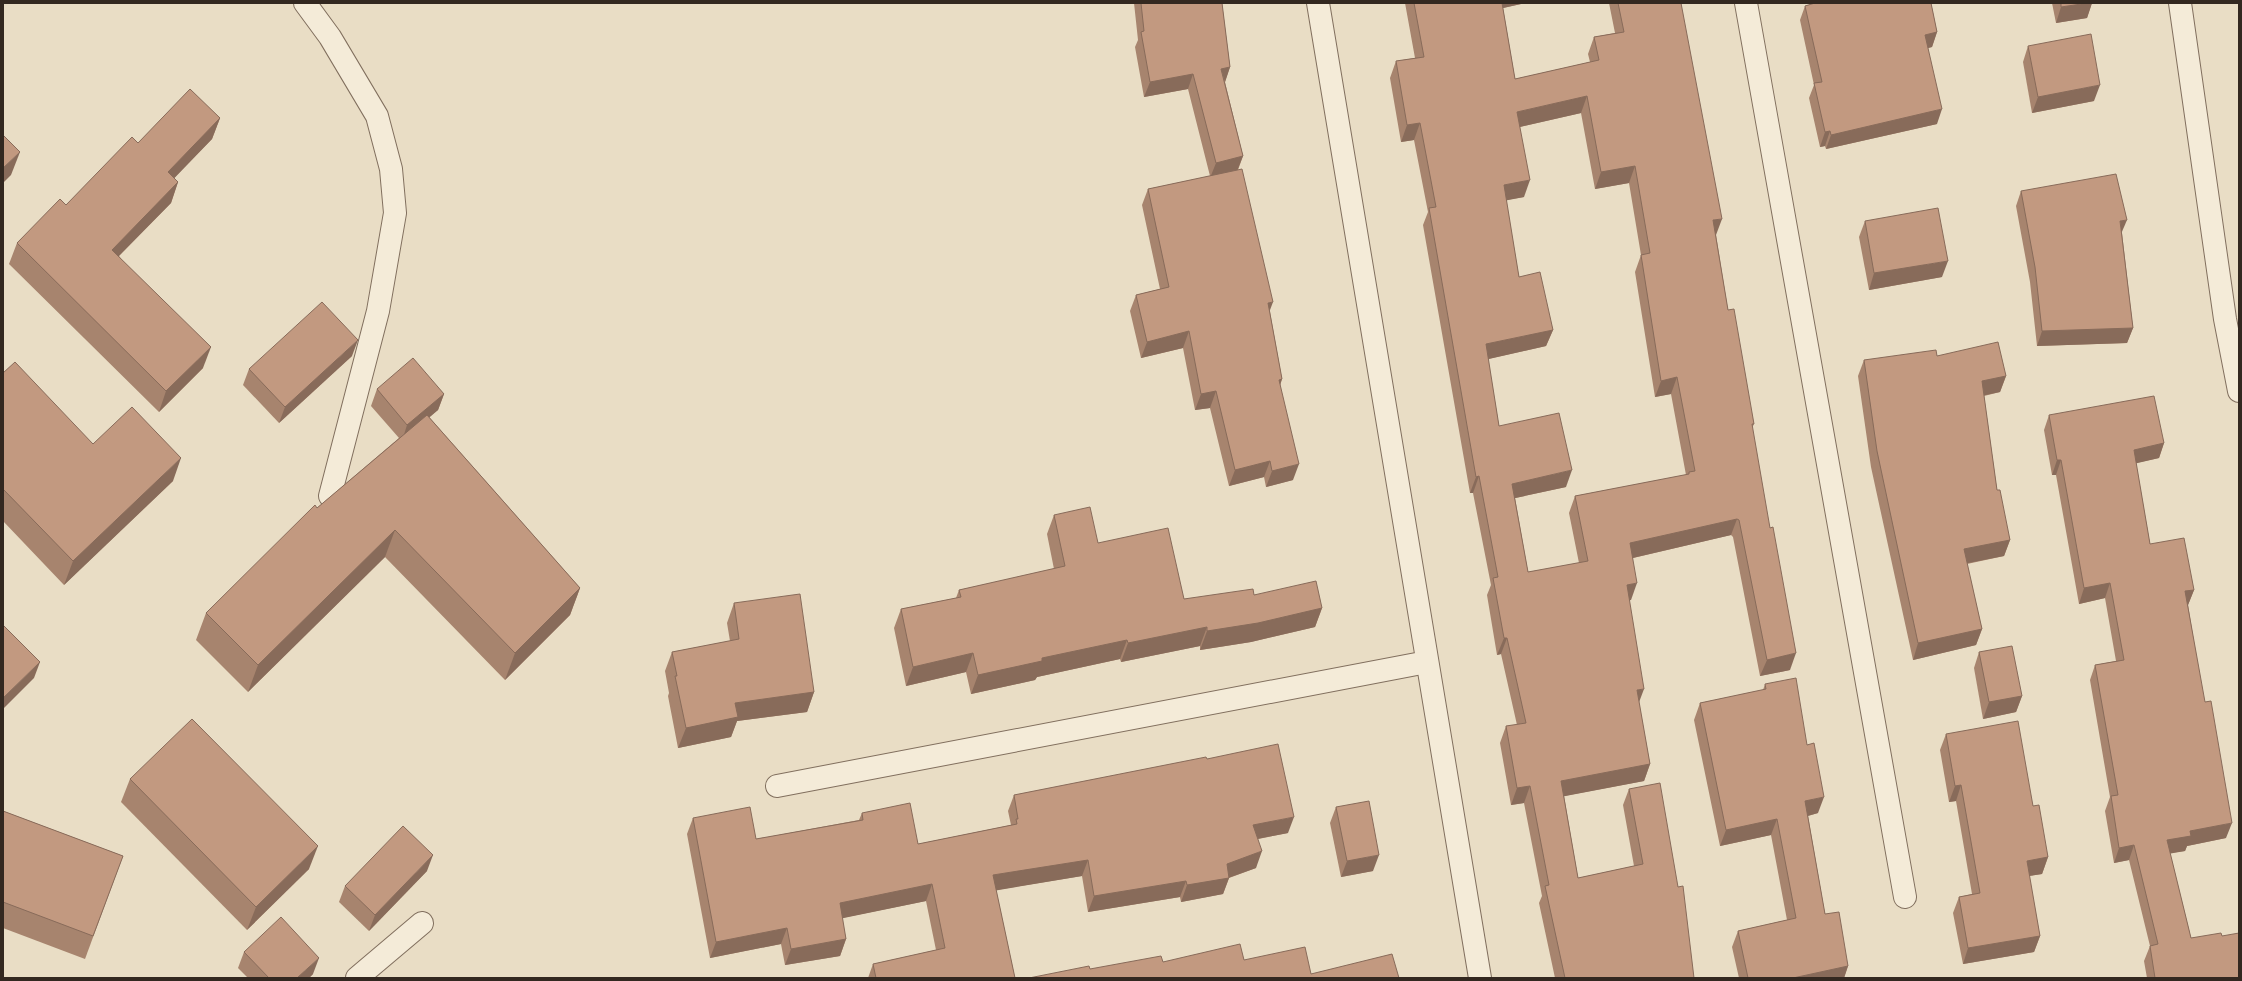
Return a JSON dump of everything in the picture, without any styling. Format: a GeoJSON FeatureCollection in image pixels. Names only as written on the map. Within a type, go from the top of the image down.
{"type":"FeatureCollection","features":[{"type":"Feature","properties":{"kind":"street"},"geometry":{"type":"LineString","coordinates":[[305,3],[330,37],[377,116],[391,169],[395,213],[378,311],[330,496]]}},
{"type":"Feature","properties":{"kind":"street"},"geometry":{"type":"LineString","coordinates":[[1318,3],[1480,978]]}},
{"type":"Feature","properties":{"kind":"street"},"geometry":{"type":"LineString","coordinates":[[1746,3],[1906,897]]}},
{"type":"Feature","properties":{"kind":"street"},"geometry":{"type":"LineString","coordinates":[[2180,3],[2224,311],[2239,391]]}},
{"type":"Feature","properties":{"kind":"street"},"geometry":{"type":"LineString","coordinates":[[777,786],[1427,662]]}},
{"type":"Feature","properties":{"kind":"street"},"geometry":{"type":"LineString","coordinates":[[357,978],[422,924]]}},
{"type":"Feature","properties":{"kind":"building"},"geometry":{"type":"Polygon","coordinates":[[[1141,3],[1222,3],[1230,67],[1221,69],[1243,156],[1216,163],[1193,74],[1150,82],[1141,32],[1144,31],[1141,3]]]}},
{"type":"Feature","properties":{"kind":"building"},"geometry":{"type":"Polygon","coordinates":[[[1414,3],[1502,3],[1515,79],[1599,60],[1594,37],[1624,32],[1618,3],[1681,3],[1722,219],[1713,220],[1728,310],[1734,309],[1770,528],[1773,527],[1796,653],[1767,660],[1739,520],[1737,519],[1630,543],[1637,583],[1627,585],[1644,689],[1637,690],[1650,764],[1561,781],[1578,878],[1643,864],[1629,789],[1660,783],[1678,887],[1683,886],[1694,978],[1565,978],[1545,886],[1549,885],[1530,786],[1517,788],[1506,726],[1526,723],[1507,638],[1504,638],[1493,578],[1498,577],[1479,476],[1476,477],[1429,208],[1436,207],[1420,123],[1407,125],[1396,61],[1424,57],[1414,3]],[[1587,96],[1517,112],[1530,180],[1504,185],[1519,277],[1540,272],[1553,330],[1486,344],[1499,426],[1559,413],[1572,470],[1512,484],[1528,572],[1588,561],[1575,496],[1689,474],[1689,472],[1695,471],[1677,377],[1661,381],[1641,255],[1650,253],[1635,166],[1601,172],[1587,96]]]}},
{"type":"Feature","properties":{"kind":"building"},"geometry":{"type":"Polygon","coordinates":[[[1815,3],[1931,3],[1937,32],[1925,35],[1942,109],[1831,135],[1830,131],[1825,132],[1814,83],[1822,82],[1805,6],[1815,3]]]}},
{"type":"Feature","properties":{"kind":"building"},"geometry":{"type":"Polygon","coordinates":[[[2061,3],[2088,3],[2061,7],[2061,3]]]}},
{"type":"Feature","properties":{"kind":"building"},"geometry":{"type":"Polygon","coordinates":[[[2091,34],[2100,85],[2038,97],[2028,46],[2091,34]]]}},
{"type":"Feature","properties":{"kind":"building"},"geometry":{"type":"Polygon","coordinates":[[[190,89],[220,118],[168,172],[178,182],[112,250],[211,347],[166,391],[17,243],[60,199],[66,205],[132,137],[138,143],[190,89]]]}},
{"type":"Feature","properties":{"kind":"building"},"geometry":{"type":"Polygon","coordinates":[[[3,135],[20,152],[3,168],[3,135]]]}},
{"type":"Feature","properties":{"kind":"building"},"geometry":{"type":"Polygon","coordinates":[[[1242,169],[1273,302],[1268,303],[1282,379],[1279,380],[1299,464],[1272,471],[1270,461],[1235,470],[1216,391],[1201,394],[1189,331],[1147,342],[1136,295],[1169,287],[1148,189],[1242,169]]]}},
{"type":"Feature","properties":{"kind":"building"},"geometry":{"type":"Polygon","coordinates":[[[2116,174],[2127,220],[2120,221],[2133,328],[2042,331],[2035,267],[2021,191],[2116,174]]]}},
{"type":"Feature","properties":{"kind":"building"},"geometry":{"type":"Polygon","coordinates":[[[1938,208],[1948,261],[1874,273],[1865,221],[1938,208]]]}},
{"type":"Feature","properties":{"kind":"building"},"geometry":{"type":"Polygon","coordinates":[[[322,302],[358,340],[285,407],[249,369],[322,302]]]}},
{"type":"Feature","properties":{"kind":"building"},"geometry":{"type":"Polygon","coordinates":[[[1998,342],[2006,376],[1982,381],[1997,490],[2000,490],[2010,540],[1964,549],[1982,629],[1918,643],[1877,451],[1864,360],[1936,350],[1937,356],[1998,342]]]}},
{"type":"Feature","properties":{"kind":"building"},"geometry":{"type":"Polygon","coordinates":[[[413,358],[444,394],[407,425],[377,389],[413,358]]]}},
{"type":"Feature","properties":{"kind":"building"},"geometry":{"type":"Polygon","coordinates":[[[15,362],[93,444],[132,407],[181,458],[73,561],[3,489],[3,373],[15,362]]]}},
{"type":"Feature","properties":{"kind":"building"},"geometry":{"type":"Polygon","coordinates":[[[2154,396],[2164,443],[2134,450],[2150,544],[2184,538],[2194,590],[2185,591],[2205,702],[2211,701],[2232,823],[2190,831],[2191,836],[2167,840],[2191,938],[2221,933],[2222,936],[2239,933],[2239,978],[2155,978],[2150,946],[2158,944],[2134,845],[2119,848],[2111,796],[2118,795],[2095,665],[2124,660],[2110,583],[2084,588],[2061,460],[2057,460],[2049,415],[2154,396]]]}},
{"type":"Feature","properties":{"kind":"building"},"geometry":{"type":"Polygon","coordinates":[[[427,415],[580,588],[515,653],[395,530],[258,665],[206,613],[315,505],[317,508],[427,415]]]}},
{"type":"Feature","properties":{"kind":"building"},"geometry":{"type":"Polygon","coordinates":[[[1090,507],[1098,543],[1168,528],[1184,599],[1253,589],[1254,595],[1316,581],[1322,608],[1258,623],[1207,631],[1207,627],[1128,643],[1127,640],[1042,658],[1042,661],[978,675],[973,653],[913,667],[901,609],[961,597],[959,590],[1065,566],[1054,515],[1090,507]]]}},
{"type":"Feature","properties":{"kind":"building"},"geometry":{"type":"Polygon","coordinates":[[[800,594],[814,692],[735,703],[738,717],[686,728],[675,676],[677,676],[672,652],[739,639],[734,603],[800,594]]]}},
{"type":"Feature","properties":{"kind":"building"},"geometry":{"type":"Polygon","coordinates":[[[3,625],[40,662],[3,698],[3,625]]]}},
{"type":"Feature","properties":{"kind":"building"},"geometry":{"type":"Polygon","coordinates":[[[2012,646],[2022,696],[1989,702],[1979,652],[2012,646]]]}},
{"type":"Feature","properties":{"kind":"building"},"geometry":{"type":"Polygon","coordinates":[[[1796,678],[1807,745],[1814,743],[1824,797],[1805,801],[1825,914],[1839,912],[1848,966],[1793,978],[1748,978],[1738,931],[1796,918],[1777,819],[1726,830],[1700,703],[1766,689],[1765,684],[1796,678]]]}},
{"type":"Feature","properties":{"kind":"building"},"geometry":{"type":"Polygon","coordinates":[[[192,719],[318,846],[256,907],[130,779],[192,719]]]}},
{"type":"Feature","properties":{"kind":"building"},"geometry":{"type":"Polygon","coordinates":[[[2018,721],[2033,806],[2039,805],[2048,857],[2027,861],[2040,936],[1968,948],[1959,897],[1980,893],[1961,785],[1955,786],[1946,734],[2018,721]]]}},
{"type":"Feature","properties":{"kind":"building"},"geometry":{"type":"Polygon","coordinates":[[[1278,744],[1294,817],[1253,825],[1262,851],[1227,864],[1229,878],[1187,885],[1186,881],[1094,896],[1088,860],[993,875],[1015,978],[876,978],[873,964],[945,948],[932,884],[840,903],[846,939],[791,949],[787,928],[716,942],[693,818],[750,807],[756,839],[863,820],[862,813],[910,803],[918,844],[1017,824],[1016,819],[1018,819],[1014,795],[1206,757],[1207,759],[1278,744]]]}},
{"type":"Feature","properties":{"kind":"building"},"geometry":{"type":"Polygon","coordinates":[[[1369,801],[1379,855],[1347,861],[1336,807],[1369,801]]]}},
{"type":"Feature","properties":{"kind":"building"},"geometry":{"type":"Polygon","coordinates":[[[3,811],[123,856],[93,936],[3,902],[3,811]]]}},
{"type":"Feature","properties":{"kind":"building"},"geometry":{"type":"Polygon","coordinates":[[[403,826],[433,855],[375,915],[345,886],[403,826]]]}},
{"type":"Feature","properties":{"kind":"building"},"geometry":{"type":"Polygon","coordinates":[[[281,917],[319,958],[297,978],[269,978],[244,952],[281,917]]]}},
{"type":"Feature","properties":{"kind":"building"},"geometry":{"type":"Polygon","coordinates":[[[1240,944],[1244,960],[1305,947],[1311,974],[1392,954],[1399,978],[1029,978],[1089,966],[1090,969],[1161,956],[1163,962],[1240,944]]]}}]}
